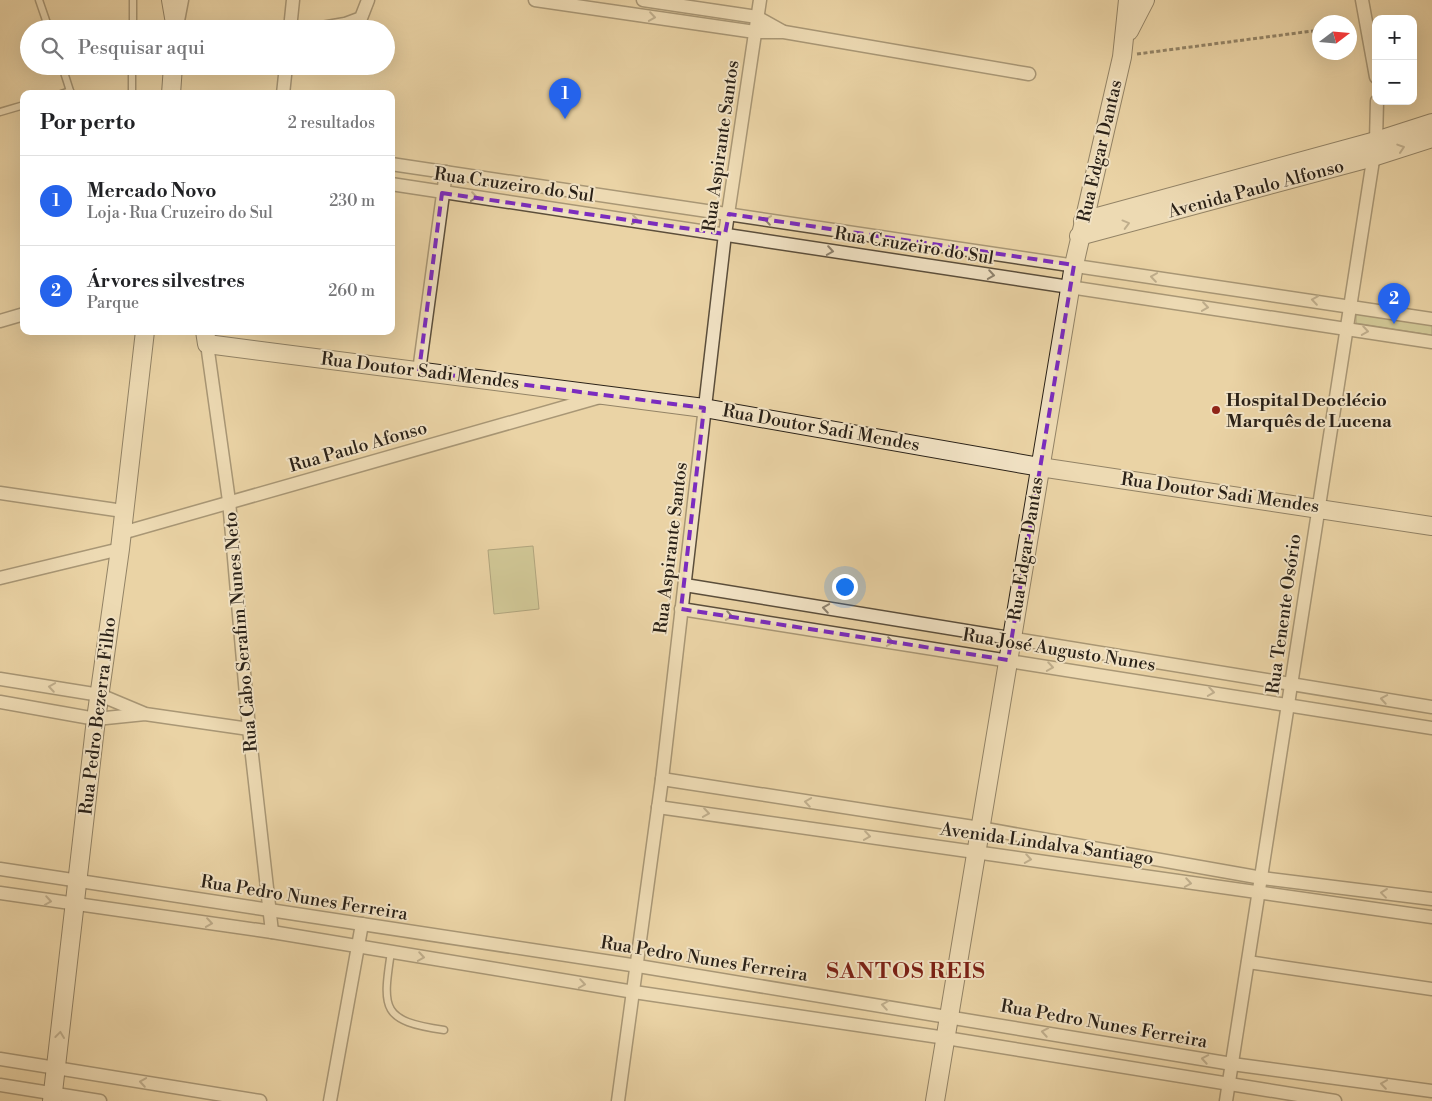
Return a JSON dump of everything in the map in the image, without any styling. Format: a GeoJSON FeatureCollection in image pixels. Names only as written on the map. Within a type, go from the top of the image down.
{"type":"FeatureCollection","features":[{"type":"Feature","properties":{"kind":"main road"},"geometry":{"type":"LineString","coordinates":[[171,0],[174,20]]}},
{"type":"Feature","properties":{"kind":"main road","name":"Rua Edgar Dantas"},"geometry":{"type":"LineString","coordinates":[[935,1101],[1070,287],[1081,229],[1122,57],[1128,0]]}},
{"type":"Feature","properties":{"kind":"main road"},"geometry":{"type":"LineString","coordinates":[[1125,38],[1146,0]]}},
{"type":"Feature","properties":{"kind":"main road"},"geometry":{"type":"LineString","coordinates":[[171,90],[173,75]]}},
{"type":"Feature","properties":{"kind":"main road","name":"Avenida Paulo Alfonso"},"geometry":{"type":"LineString","coordinates":[[1374,149],[1432,123]]}},
{"type":"Feature","properties":{"kind":"main road","name":"Avenida Paulo Alfonso"},"geometry":{"type":"LineString","coordinates":[[1081,229],[1374,149],[1432,138]]}},
{"type":"Feature","properties":{"kind":"main road","name":"Rua Pedro Bezerra Filho"},"geometry":{"type":"LineString","coordinates":[[53,1097],[96,719],[121,541],[145,335]]}},
{"type":"Feature","properties":{"kind":"main road","name":"Rua Doutor Sadi Mendes"},"geometry":{"type":"LineString","coordinates":[[206,338],[419,371],[704,408],[1040,467],[1432,526]]}},
{"type":"Feature","properties":{"kind":"street"},"geometry":{"type":"LineString","coordinates":[[178,20],[182,0]]}},
{"type":"Feature","properties":{"kind":"street"},"geometry":{"type":"LineString","coordinates":[[291,20],[293,0]]}},
{"type":"Feature","properties":{"kind":"street"},"geometry":{"type":"LineString","coordinates":[[356,20],[361,18],[368,0]]}},
{"type":"Feature","properties":{"kind":"street"},"geometry":{"type":"LineString","coordinates":[[534,0],[755,32],[784,32],[1030,74]]}},
{"type":"Feature","properties":{"kind":"street"},"geometry":{"type":"LineString","coordinates":[[643,0],[757,17],[784,32]]}},
{"type":"Feature","properties":{"kind":"street","name":"Rua Aspirante Santos"},"geometry":{"type":"LineString","coordinates":[[618,1101],[662,780],[725,234],[760,0]]}},
{"type":"Feature","properties":{"kind":"street"},"geometry":{"type":"LineString","coordinates":[[1362,0],[1373,60]]}},
{"type":"Feature","properties":{"kind":"street"},"geometry":{"type":"LineString","coordinates":[[283,90],[285,75]]}},
{"type":"Feature","properties":{"kind":"street","name":"Rua Tenente Osório"},"geometry":{"type":"LineString","coordinates":[[1226,1101],[1374,149],[1377,105]]}},
{"type":"Feature","properties":{"kind":"street","name":"Rua Cruzeiro do Sul"},"geometry":{"type":"LineString","coordinates":[[395,165],[1350,305],[1432,319]]}},
{"type":"Feature","properties":{"kind":"street"},"geometry":{"type":"LineString","coordinates":[[419,371],[446,172]]}},
{"type":"Feature","properties":{"kind":"street","name":"Rua Cruzeiro do Sul"},"geometry":{"type":"LineString","coordinates":[[395,185],[1432,342]]}},
{"type":"Feature","properties":{"kind":"street"},"geometry":{"type":"LineString","coordinates":[[794,245],[797,224]]}},
{"type":"Feature","properties":{"kind":"street"},"geometry":{"type":"LineString","coordinates":[[940,268],[942,246]]}},
{"type":"Feature","properties":{"kind":"street"},"geometry":{"type":"LineString","coordinates":[[0,321],[20,315]]}},
{"type":"Feature","properties":{"kind":"street","name":"Rua Cabo Serafim Nunes Neto"},"geometry":{"type":"LineString","coordinates":[[206,338],[229,501],[249,728],[272,932]]}},
{"type":"Feature","properties":{"kind":"street","name":"Rua Paulo Afonso"},"geometry":{"type":"LineString","coordinates":[[121,541],[229,501],[605,396]]}},
{"type":"Feature","properties":{"kind":"street"},"geometry":{"type":"LineString","coordinates":[[0,493],[123,511]]}},
{"type":"Feature","properties":{"kind":"street"},"geometry":{"type":"LineString","coordinates":[[0,578],[121,541]]}},
{"type":"Feature","properties":{"kind":"street","name":"Rua José Augusto Nunes"},"geometry":{"type":"LineString","coordinates":[[685,585],[1432,707]]}},
{"type":"Feature","properties":{"kind":"street","name":"Rua José Augusto Nunes"},"geometry":{"type":"LineString","coordinates":[[681,609],[1432,728]]}},
{"type":"Feature","properties":{"kind":"street"},"geometry":{"type":"LineString","coordinates":[[0,679],[100,695],[145,714]]}},
{"type":"Feature","properties":{"kind":"street"},"geometry":{"type":"LineString","coordinates":[[0,702],[96,719],[145,714],[249,728]]}},
{"type":"Feature","properties":{"kind":"street","name":"Avenida Lindalva Santiago"},"geometry":{"type":"LineString","coordinates":[[662,780],[980,828],[1262,878],[1432,899]]}},
{"type":"Feature","properties":{"kind":"street","name":"Avenida Lindalva Santiago"},"geometry":{"type":"LineString","coordinates":[[658,807],[976,851],[1259,894],[1432,917]]}},
{"type":"Feature","properties":{"kind":"street","name":"Rua Pedro Nunes Ferreira"},"geometry":{"type":"LineString","coordinates":[[0,869],[638,966],[1232,1064],[1432,1091]]}},
{"type":"Feature","properties":{"kind":"street"},"geometry":{"type":"LineString","coordinates":[[0,893],[272,932],[634,992],[946,1038],[1336,1101]]}},
{"type":"Feature","properties":{"kind":"street"},"geometry":{"type":"LineString","coordinates":[[330,1101],[362,924]]}},
{"type":"Feature","properties":{"kind":"street"},"geometry":{"type":"LineString","coordinates":[[1248,962],[1432,989]]}},
{"type":"Feature","properties":{"kind":"street"},"geometry":{"type":"LineString","coordinates":[[0,1059],[260,1101]]}},
{"type":"Feature","properties":{"kind":"street"},"geometry":{"type":"LineString","coordinates":[[0,1085],[53,1097],[100,1101]]}},
{"type":"Feature","properties":{"kind":"lane"},"geometry":{"type":"LineString","coordinates":[[39,0],[46,20]]}},
{"type":"Feature","properties":{"kind":"lane"},"geometry":{"type":"LineString","coordinates":[[133,0],[133,20]]}},
{"type":"Feature","properties":{"kind":"lane"},"geometry":{"type":"LineString","coordinates":[[65,75],[70,90]]}},
{"type":"Feature","properties":{"kind":"lane"},"geometry":{"type":"LineString","coordinates":[[132,75],[132,90]]}},
{"type":"Feature","properties":{"kind":"lane"},"geometry":{"type":"LineString","coordinates":[[0,112],[20,106]]}},
{"type":"Feature","properties":{"kind":"lane"},"geometry":{"type":"LineString","coordinates":[[391,952],[385,990],[391,1009],[406,1022],[444,1030]]}},
{"type":"Feature","properties":{"kind":"path"},"geometry":{"type":"LineString","coordinates":[[1122,57],[1184,46],[1312,31]]}},
{"type":"Feature","properties":{"kind":"highlighted area"},"geometry":{"type":"Polygon","coordinates":[[[442,193],[725,234],[729,214],[1074,265],[1008,660],[681,609],[704,408],[419,371],[442,193]]]}},
{"type":"Feature","properties":{"kind":"green space"},"geometry":{"type":"Polygon","coordinates":[[[1356,314],[1432,325],[1432,335],[1356,323],[1356,314]]]}},
{"type":"Feature","properties":{"kind":"green space"},"geometry":{"type":"Polygon","coordinates":[[[533,546],[539,609],[494,614],[488,550],[533,546]]]}},
{"type":"Feature","properties":{"kind":"place","name":"Mercado Novo"},"geometry":{"type":"Point","coordinates":[565,119]}},
{"type":"Feature","properties":{"kind":"place","name":"Árvores silvestres"},"geometry":{"type":"Point","coordinates":[1394,324]}},
{"type":"Feature","properties":{"kind":"place","name":"Hospital Deoclécio Marquês de Lucena"},"geometry":{"type":"Point","coordinates":[1216,410]}},
{"type":"Feature","properties":{"kind":"district","name":"SANTOS REIS"},"geometry":{"type":"Point","coordinates":[906,971]}}]}
